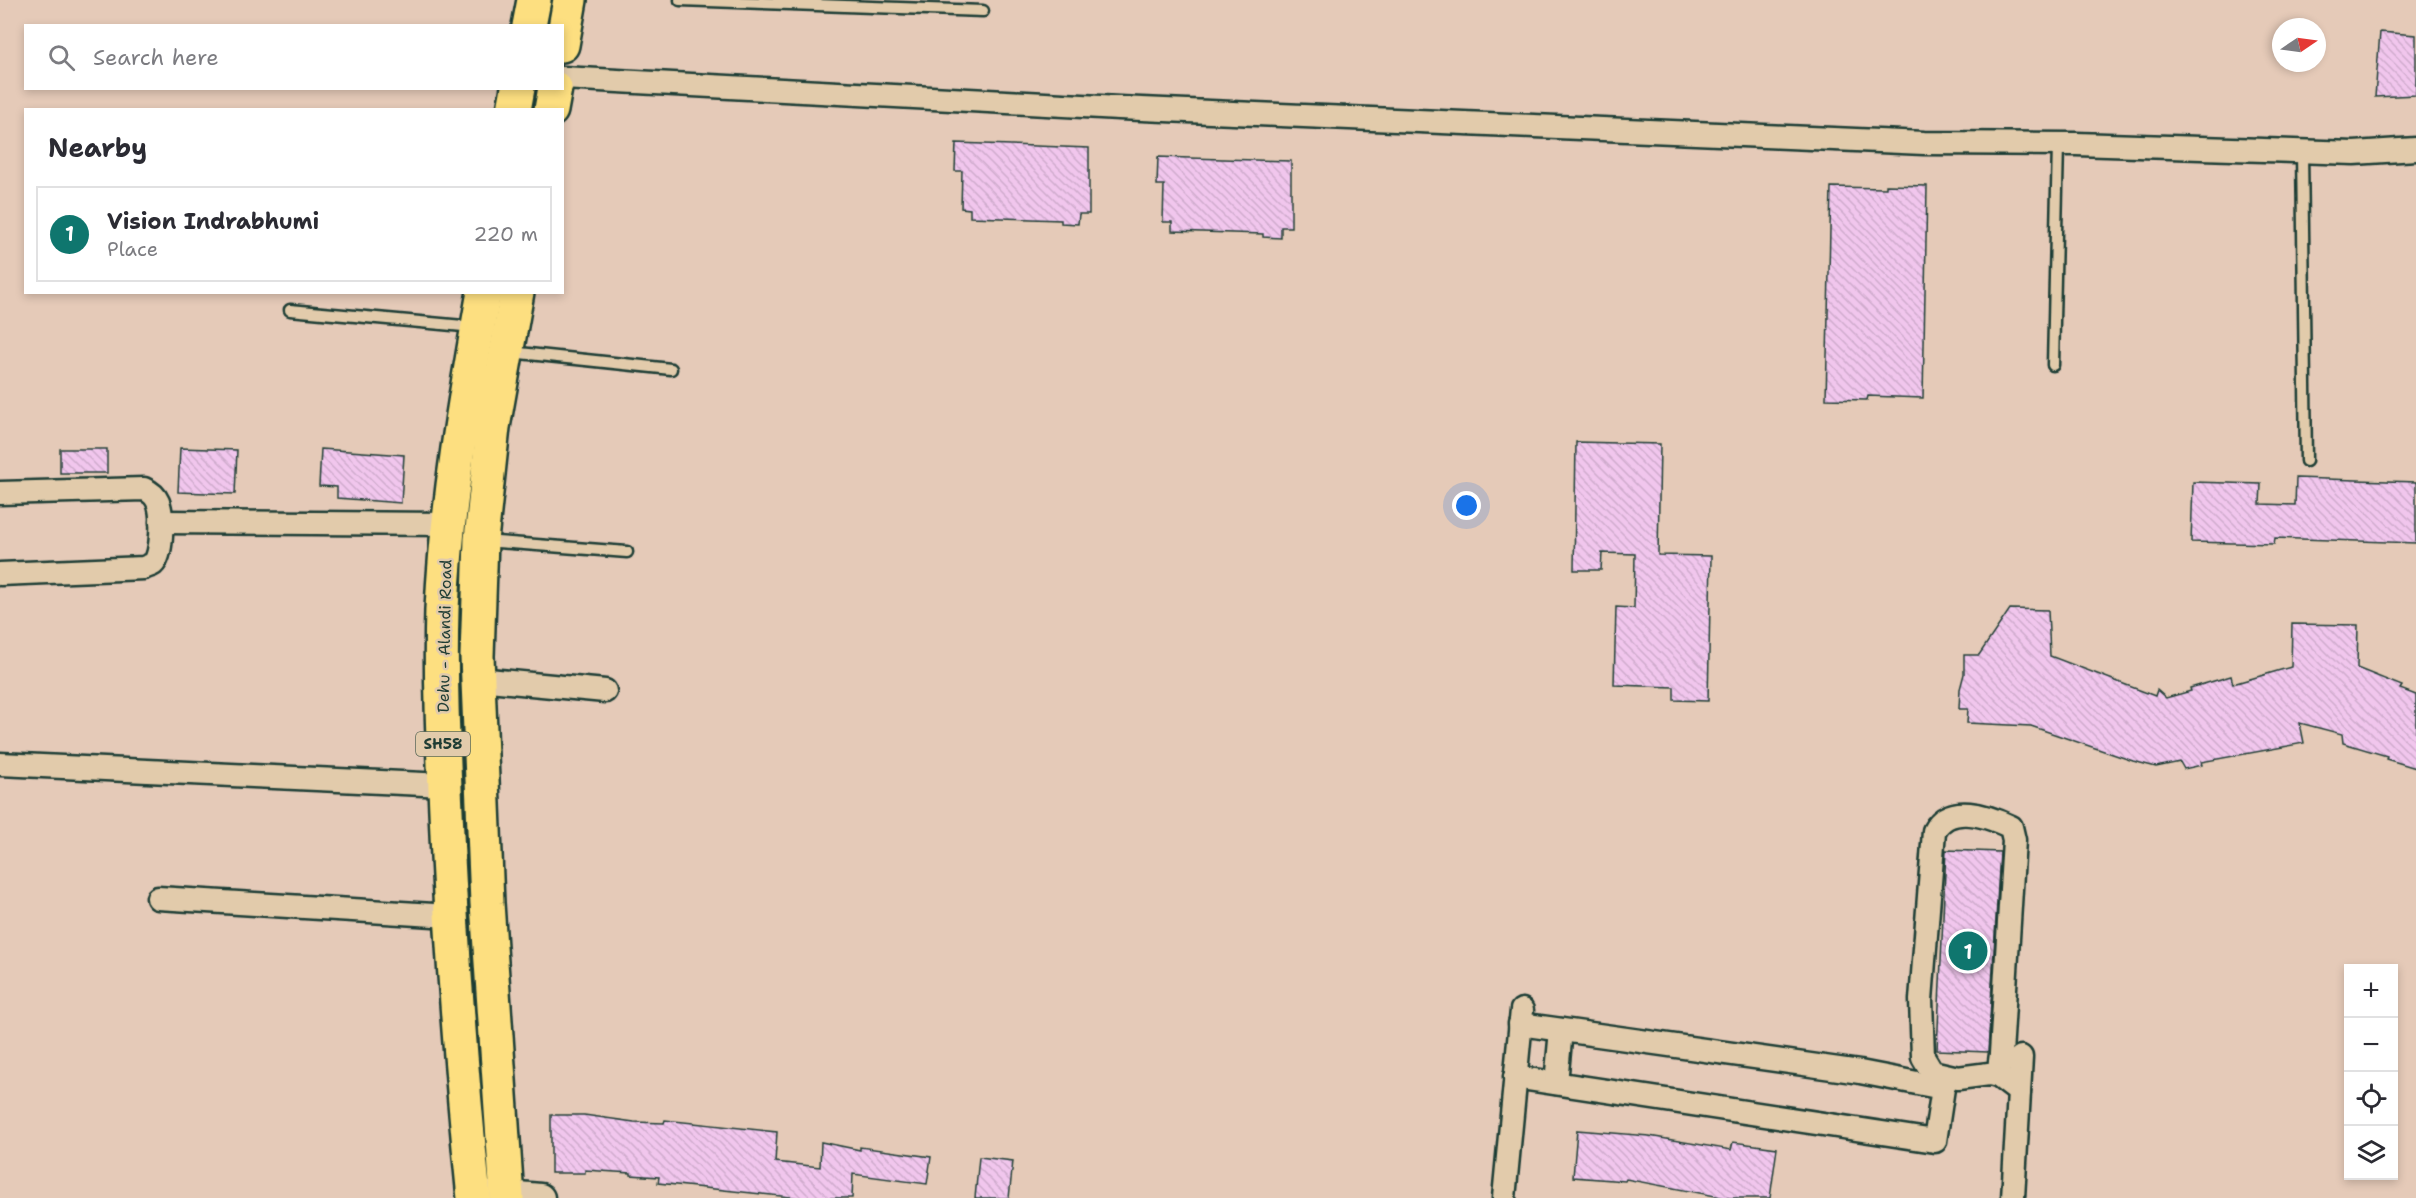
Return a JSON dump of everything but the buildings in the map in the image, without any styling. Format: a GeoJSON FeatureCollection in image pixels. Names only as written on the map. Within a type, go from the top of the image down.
{"type":"FeatureCollection","features":[{"type":"Feature","properties":{"kind":"main road"},"geometry":{"type":"LineString","coordinates":[[529,24],[534,0]]}},
{"type":"Feature","properties":{"kind":"main road"},"geometry":{"type":"LineString","coordinates":[[564,34],[570,0]]}},
{"type":"Feature","properties":{"kind":"main road"},"geometry":{"type":"LineString","coordinates":[[514,108],[518,90]]}},
{"type":"Feature","properties":{"kind":"main road"},"geometry":{"type":"LineString","coordinates":[[551,108],[555,90]]}},
{"type":"Feature","properties":{"kind":"main road","name":"Dehu - Alandi Road"},"geometry":{"type":"LineString","coordinates":[[471,1198],[450,916],[442,611],[448,524],[462,413],[484,294]]}},
{"type":"Feature","properties":{"kind":"main road","name":"Dehu - Alandi Road"},"geometry":{"type":"LineString","coordinates":[[507,1196],[487,903],[477,679],[481,540],[493,428],[517,294]]}},
{"type":"Feature","properties":{"kind":"street"},"geometry":{"type":"LineString","coordinates":[[564,78],[1119,108],[1924,143],[2058,144],[2354,153],[2416,149]]}},
{"type":"Feature","properties":{"kind":"street"},"geometry":{"type":"LineString","coordinates":[[0,493],[144,489],[152,492],[158,501],[161,522],[156,558],[153,564],[144,568],[0,574]]}},
{"type":"Feature","properties":{"kind":"street"},"geometry":{"type":"LineString","coordinates":[[161,522],[448,524]]}},
{"type":"Feature","properties":{"kind":"street"},"geometry":{"type":"LineString","coordinates":[[477,679],[605,691]]}},
{"type":"Feature","properties":{"kind":"street"},"geometry":{"type":"LineString","coordinates":[[0,764],[445,785]]}},
{"type":"Feature","properties":{"kind":"street"},"geometry":{"type":"LineString","coordinates":[[1998,1076],[2014,840],[2011,827],[1997,820],[1979,814],[1954,815],[1938,823],[1934,831],[1921,1000],[1923,1057],[1932,1072],[1958,1078],[1989,1074],[1998,1076],[2019,1092]]}},
{"type":"Feature","properties":{"kind":"street"},"geometry":{"type":"LineString","coordinates":[[158,898],[450,916]]}},
{"type":"Feature","properties":{"kind":"street"},"geometry":{"type":"LineString","coordinates":[[1504,1198],[1515,1077],[1521,1017],[1561,1030],[1668,1043],[1860,1072],[1943,1088],[1935,1141],[1515,1077]]}},
{"type":"Feature","properties":{"kind":"street"},"geometry":{"type":"LineString","coordinates":[[1556,1083],[1561,1030]]}},
{"type":"Feature","properties":{"kind":"street"},"geometry":{"type":"LineString","coordinates":[[2013,1198],[2021,1057]]}},
{"type":"Feature","properties":{"kind":"street"},"geometry":{"type":"LineString","coordinates":[[1941,1104],[1998,1076]]}},
{"type":"Feature","properties":{"kind":"street"},"geometry":{"type":"LineString","coordinates":[[471,1198],[507,1196],[540,1198]]}},
{"type":"Feature","properties":{"kind":"lane"},"geometry":{"type":"LineString","coordinates":[[680,0],[983,11]]}},
{"type":"Feature","properties":{"kind":"lane"},"geometry":{"type":"LineString","coordinates":[[2053,365],[2058,144]]}},
{"type":"Feature","properties":{"kind":"lane"},"geometry":{"type":"LineString","coordinates":[[2302,151],[2306,461]]}},
{"type":"Feature","properties":{"kind":"lane"},"geometry":{"type":"LineString","coordinates":[[290,310],[478,327]]}},
{"type":"Feature","properties":{"kind":"lane"},"geometry":{"type":"LineString","coordinates":[[506,352],[671,369]]}},
{"type":"Feature","properties":{"kind":"lane"},"geometry":{"type":"LineString","coordinates":[[481,540],[627,552]]}},
{"type":"Feature","properties":{"kind":"place","name":"Vision Indrabhumi"},"geometry":{"type":"Point","coordinates":[1968,951]}}]}
